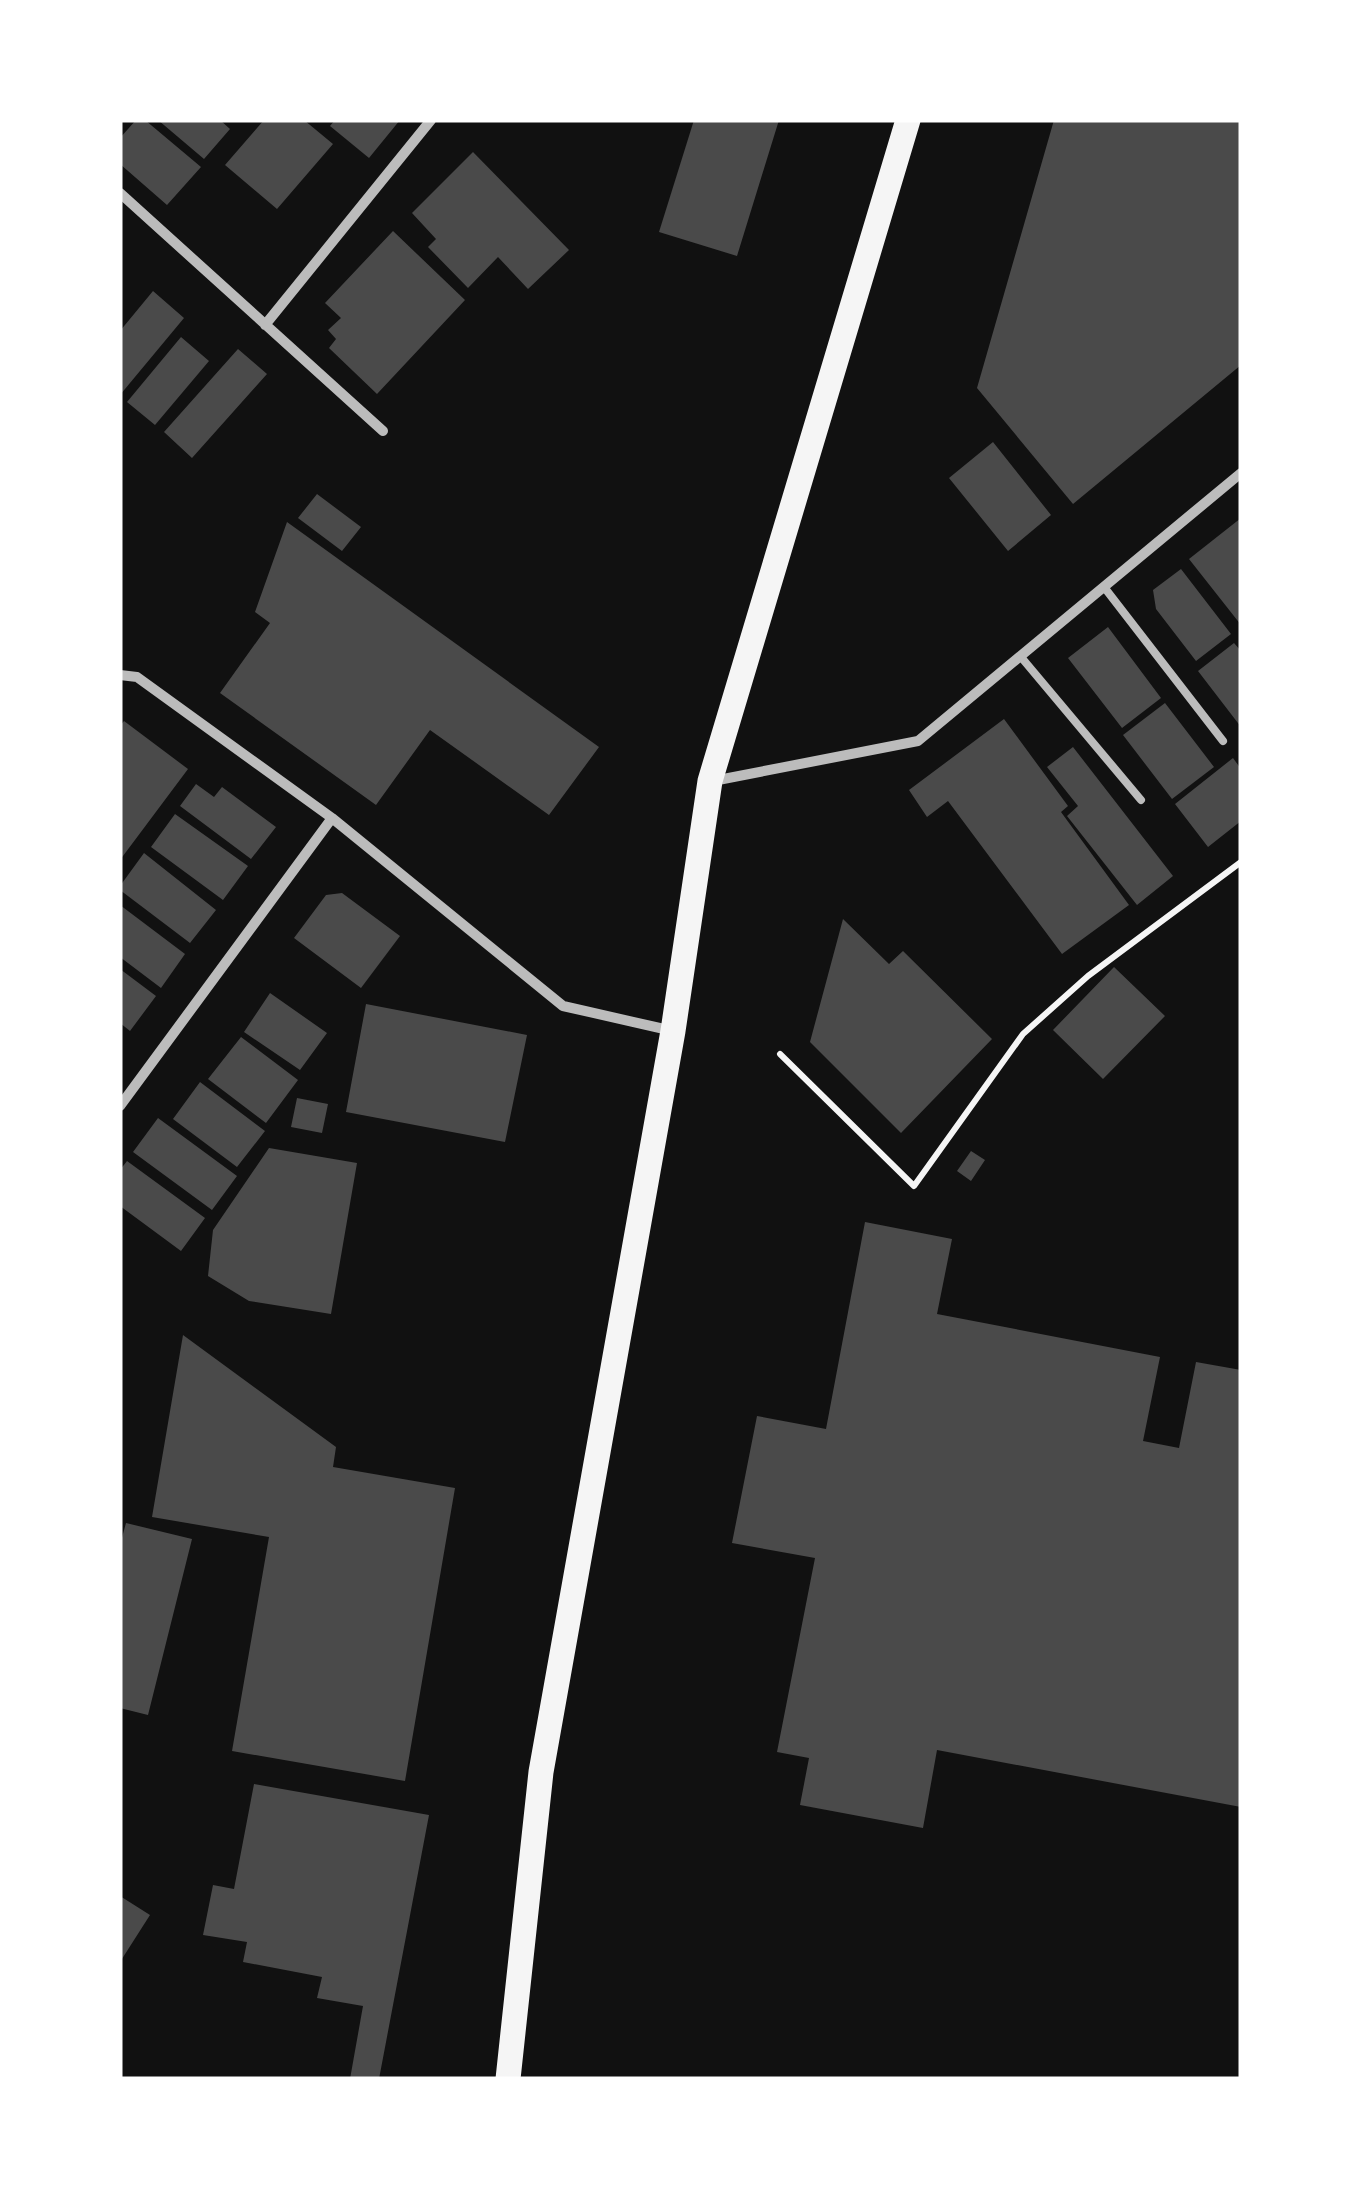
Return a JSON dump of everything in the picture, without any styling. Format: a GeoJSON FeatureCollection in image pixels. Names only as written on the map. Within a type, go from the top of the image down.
{"type":"FeatureCollection","features":[{"type":"Feature","properties":{"kind":"main road"},"geometry":{"type":"LineString","coordinates":[[508,2079],[541,1772],[673,1031],[710,781],[908,120]]}},
{"type":"Feature","properties":{"kind":"street"},"geometry":{"type":"LineString","coordinates":[[266,325],[430,120]]}},
{"type":"Feature","properties":{"kind":"street"},"geometry":{"type":"LineString","coordinates":[[120,193],[383,431]]}},
{"type":"Feature","properties":{"kind":"street"},"geometry":{"type":"LineString","coordinates":[[710,781],[918,741],[1241,473]]}},
{"type":"Feature","properties":{"kind":"street"},"geometry":{"type":"LineString","coordinates":[[120,674],[136,677],[332,818],[563,1006],[673,1031]]}},
{"type":"Feature","properties":{"kind":"street"},"geometry":{"type":"LineString","coordinates":[[120,1106],[332,818]]}},
{"type":"Feature","properties":{"kind":"lane"},"geometry":{"type":"LineString","coordinates":[[1104,587],[1223,741]]}},
{"type":"Feature","properties":{"kind":"lane"},"geometry":{"type":"LineString","coordinates":[[1021,656],[1141,800]]}},
{"type":"Feature","properties":{"kind":"path"},"geometry":{"type":"LineString","coordinates":[[780,1054],[914,1186],[1022,1034],[1088,976],[1241,862]]}},
{"type":"Feature","properties":{"kind":"building"},"geometry":{"type":"Polygon","coordinates":[[[136,120],[145,120],[201,167],[167,205],[120,164],[120,138],[136,120]]]}},
{"type":"Feature","properties":{"kind":"building"},"geometry":{"type":"Polygon","coordinates":[[[158,120],[220,120],[230,129],[204,159],[158,120]]]}},
{"type":"Feature","properties":{"kind":"building"},"geometry":{"type":"Polygon","coordinates":[[[264,120],[304,120],[333,144],[277,209],[225,165],[264,120]]]}},
{"type":"Feature","properties":{"kind":"building"},"geometry":{"type":"Polygon","coordinates":[[[335,120],[400,120],[369,158],[330,126],[335,120]]]}},
{"type":"Feature","properties":{"kind":"building"},"geometry":{"type":"Polygon","coordinates":[[[694,120],[779,120],[737,256],[659,232],[694,120]]]}},
{"type":"Feature","properties":{"kind":"building"},"geometry":{"type":"Polygon","coordinates":[[[1054,120],[1241,120],[1241,365],[1073,504],[977,388],[1054,120]]]}},
{"type":"Feature","properties":{"kind":"building"},"geometry":{"type":"Polygon","coordinates":[[[473,152],[569,250],[528,289],[498,257],[468,288],[428,247],[436,239],[412,213],[473,152]]]}},
{"type":"Feature","properties":{"kind":"building"},"geometry":{"type":"Polygon","coordinates":[[[393,231],[465,300],[377,394],[329,348],[336,339],[328,330],[341,318],[325,303],[393,231]]]}},
{"type":"Feature","properties":{"kind":"building"},"geometry":{"type":"Polygon","coordinates":[[[153,291],[184,318],[120,395],[120,331],[153,291]]]}},
{"type":"Feature","properties":{"kind":"building"},"geometry":{"type":"Polygon","coordinates":[[[181,337],[209,361],[155,425],[127,402],[181,337]]]}},
{"type":"Feature","properties":{"kind":"building"},"geometry":{"type":"Polygon","coordinates":[[[238,349],[267,374],[192,458],[164,432],[238,349]]]}},
{"type":"Feature","properties":{"kind":"building"},"geometry":{"type":"Polygon","coordinates":[[[993,442],[1051,515],[1008,551],[949,478],[993,442]]]}},
{"type":"Feature","properties":{"kind":"building"},"geometry":{"type":"Polygon","coordinates":[[[317,494],[361,527],[342,551],[298,518],[317,494]]]}},
{"type":"Feature","properties":{"kind":"building"},"geometry":{"type":"Polygon","coordinates":[[[1241,518],[1241,625],[1189,559],[1241,518]]]}},
{"type":"Feature","properties":{"kind":"building"},"geometry":{"type":"Polygon","coordinates":[[[287,522],[599,747],[549,815],[430,730],[376,805],[220,693],[270,623],[255,612],[287,522]]]}},
{"type":"Feature","properties":{"kind":"building"},"geometry":{"type":"Polygon","coordinates":[[[1181,569],[1231,634],[1196,661],[1156,609],[1153,590],[1181,569]]]}},
{"type":"Feature","properties":{"kind":"building"},"geometry":{"type":"Polygon","coordinates":[[[1108,627],[1161,698],[1122,728],[1068,658],[1108,627]]]}},
{"type":"Feature","properties":{"kind":"building"},"geometry":{"type":"Polygon","coordinates":[[[1234,643],[1241,651],[1241,727],[1198,671],[1234,643]]]}},
{"type":"Feature","properties":{"kind":"building"},"geometry":{"type":"Polygon","coordinates":[[[1165,703],[1214,767],[1172,799],[1123,735],[1165,703]]]}},
{"type":"Feature","properties":{"kind":"building"},"geometry":{"type":"Polygon","coordinates":[[[1004,719],[1068,806],[1061,812],[1129,905],[1062,954],[948,801],[927,817],[909,790],[1004,719]]]}},
{"type":"Feature","properties":{"kind":"building"},"geometry":{"type":"Polygon","coordinates":[[[124,721],[188,769],[120,860],[120,726],[124,721]]]}},
{"type":"Feature","properties":{"kind":"building"},"geometry":{"type":"Polygon","coordinates":[[[1073,747],[1173,876],[1137,905],[1067,816],[1078,806],[1047,767],[1073,747]]]}},
{"type":"Feature","properties":{"kind":"building"},"geometry":{"type":"Polygon","coordinates":[[[1233,758],[1241,769],[1241,821],[1208,847],[1175,804],[1233,758]]]}},
{"type":"Feature","properties":{"kind":"building"},"geometry":{"type":"Polygon","coordinates":[[[196,784],[214,797],[222,787],[276,827],[251,859],[180,806],[196,784]]]}},
{"type":"Feature","properties":{"kind":"building"},"geometry":{"type":"Polygon","coordinates":[[[175,814],[248,866],[223,900],[151,847],[175,814]]]}},
{"type":"Feature","properties":{"kind":"building"},"geometry":{"type":"Polygon","coordinates":[[[144,853],[216,910],[190,943],[120,890],[144,853]]]}},
{"type":"Feature","properties":{"kind":"building"},"geometry":{"type":"Polygon","coordinates":[[[342,893],[400,936],[361,988],[294,938],[326,895],[342,893]]]}},
{"type":"Feature","properties":{"kind":"building"},"geometry":{"type":"Polygon","coordinates":[[[120,905],[185,954],[161,988],[120,957],[120,905]]]}},
{"type":"Feature","properties":{"kind":"building"},"geometry":{"type":"Polygon","coordinates":[[[843,919],[889,964],[903,951],[992,1039],[901,1133],[810,1042],[843,919]]]}},
{"type":"Feature","properties":{"kind":"building"},"geometry":{"type":"Polygon","coordinates":[[[1114,967],[1165,1016],[1103,1079],[1053,1030],[1114,967]]]}},
{"type":"Feature","properties":{"kind":"building"},"geometry":{"type":"Polygon","coordinates":[[[120,969],[156,996],[130,1031],[120,1023],[120,969]]]}},
{"type":"Feature","properties":{"kind":"building"},"geometry":{"type":"Polygon","coordinates":[[[270,993],[327,1033],[300,1070],[244,1032],[270,993]]]}},
{"type":"Feature","properties":{"kind":"building"},"geometry":{"type":"Polygon","coordinates":[[[366,1004],[527,1035],[505,1142],[346,1112],[366,1004]]]}},
{"type":"Feature","properties":{"kind":"building"},"geometry":{"type":"Polygon","coordinates":[[[241,1037],[298,1080],[266,1123],[208,1079],[241,1037]]]}},
{"type":"Feature","properties":{"kind":"building"},"geometry":{"type":"Polygon","coordinates":[[[200,1082],[265,1131],[237,1167],[173,1119],[200,1082]]]}},
{"type":"Feature","properties":{"kind":"building"},"geometry":{"type":"Polygon","coordinates":[[[297,1098],[328,1104],[322,1133],[291,1127],[297,1098]]]}},
{"type":"Feature","properties":{"kind":"building"},"geometry":{"type":"Polygon","coordinates":[[[158,1118],[237,1176],[212,1210],[133,1152],[158,1118]]]}},
{"type":"Feature","properties":{"kind":"building"},"geometry":{"type":"Polygon","coordinates":[[[269,1148],[357,1163],[331,1314],[249,1301],[208,1276],[213,1230],[269,1148]]]}},
{"type":"Feature","properties":{"kind":"building"},"geometry":{"type":"Polygon","coordinates":[[[971,1151],[985,1160],[971,1181],[957,1171],[971,1151]]]}},
{"type":"Feature","properties":{"kind":"building"},"geometry":{"type":"Polygon","coordinates":[[[127,1161],[205,1218],[181,1251],[120,1206],[120,1170],[127,1161]]]}},
{"type":"Feature","properties":{"kind":"building"},"geometry":{"type":"Polygon","coordinates":[[[865,1222],[952,1239],[937,1314],[1160,1357],[1143,1441],[1179,1448],[1196,1362],[1241,1370],[1241,1807],[937,1750],[923,1828],[800,1805],[809,1758],[777,1752],[815,1558],[732,1543],[757,1416],[826,1429],[865,1222]]]}},
{"type":"Feature","properties":{"kind":"building"},"geometry":{"type":"Polygon","coordinates":[[[183,1335],[336,1447],[333,1467],[455,1488],[405,1781],[232,1751],[269,1537],[152,1517],[183,1335]]]}},
{"type":"Feature","properties":{"kind":"building"},"geometry":{"type":"Polygon","coordinates":[[[126,1523],[192,1539],[148,1715],[120,1708],[120,1545],[126,1523]]]}},
{"type":"Feature","properties":{"kind":"building"},"geometry":{"type":"Polygon","coordinates":[[[254,1784],[429,1815],[379,2079],[350,2079],[363,2006],[317,1998],[322,1977],[243,1962],[247,1942],[203,1935],[213,1885],[234,1889],[254,1784]]]}},
{"type":"Feature","properties":{"kind":"building"},"geometry":{"type":"Polygon","coordinates":[[[120,1896],[150,1915],[120,1962],[120,1896]]]}}]}
